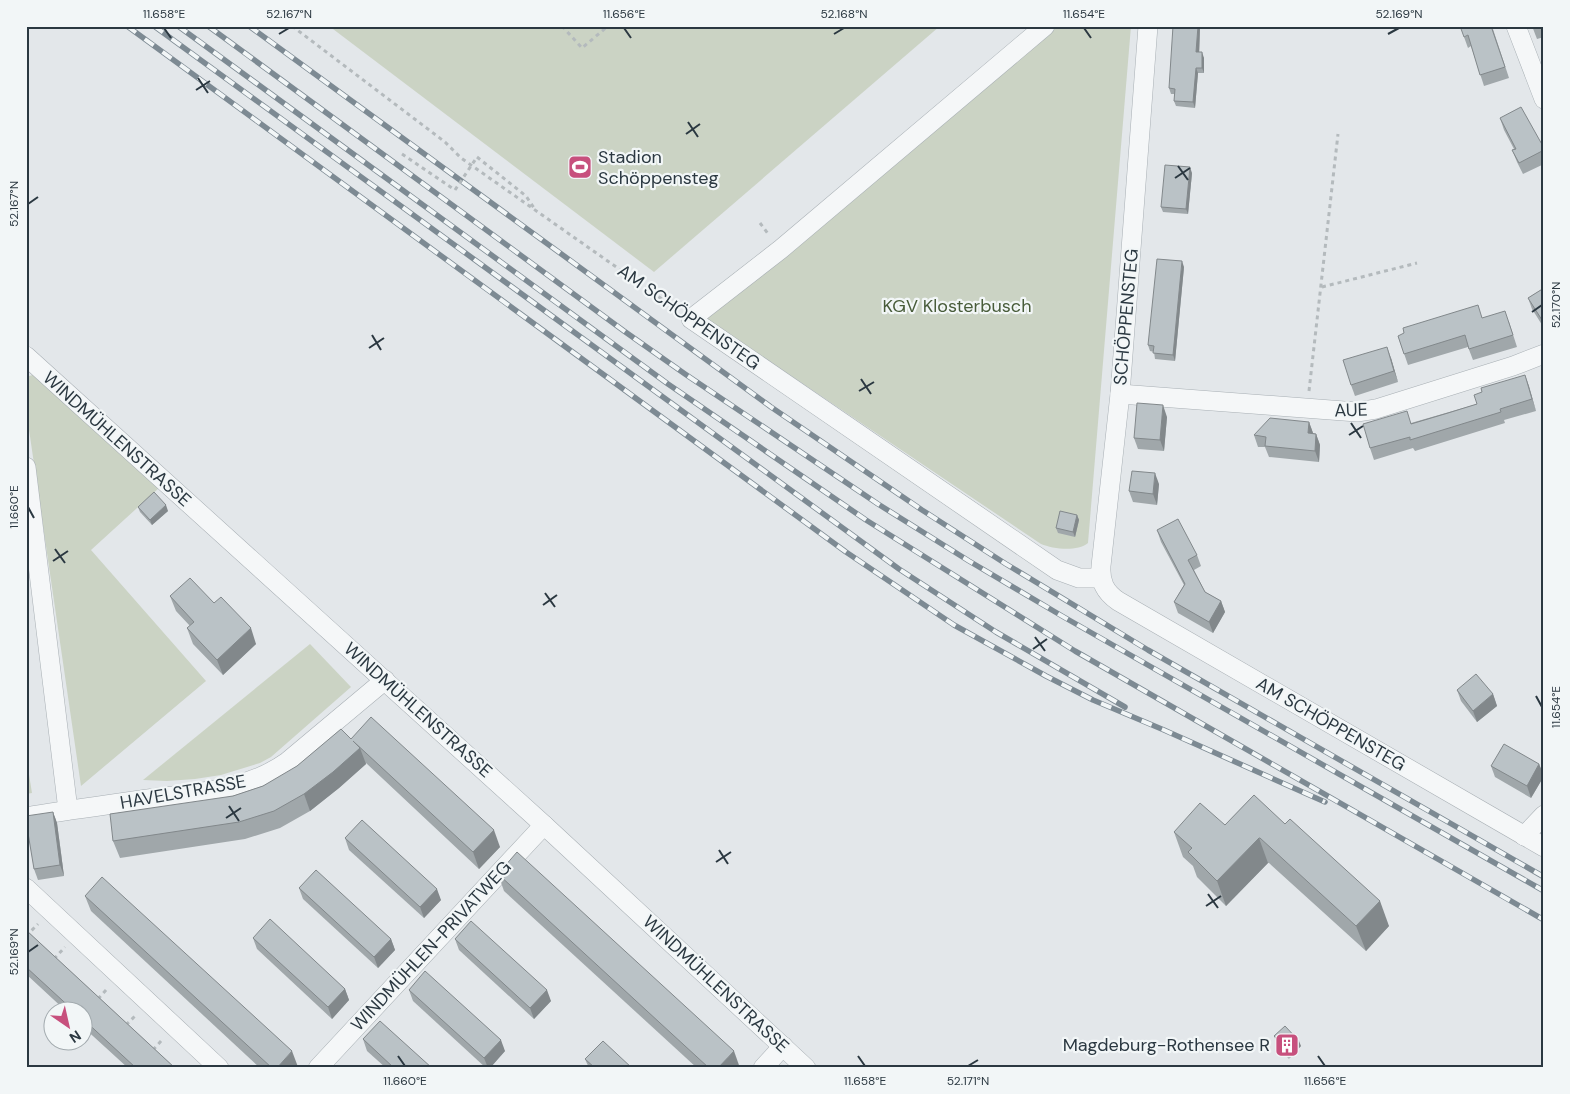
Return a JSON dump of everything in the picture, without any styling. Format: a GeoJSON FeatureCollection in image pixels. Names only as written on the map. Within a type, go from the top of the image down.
{"type":"FeatureCollection","features":[{"type":"Feature","properties":{"kind":"street"},"geometry":{"type":"LineString","coordinates":[[691,319],[781,249],[1045,26]]}},
{"type":"Feature","properties":{"kind":"street","name":"SCHÖPPENSTEG"},"geometry":{"type":"LineString","coordinates":[[1101,578],[1120,394],[1148,26]]}},
{"type":"Feature","properties":{"kind":"street"},"geometry":{"type":"LineString","coordinates":[[1516,26],[1544,99]]}},
{"type":"Feature","properties":{"kind":"street","name":"AM SCHÖPPENSTEG"},"geometry":{"type":"LineString","coordinates":[[691,319],[1057,570],[1069,576],[1079,578],[1101,578],[1104,589],[1118,602],[1544,847]]}},
{"type":"Feature","properties":{"kind":"street","name":"AUE"},"geometry":{"type":"LineString","coordinates":[[1120,394],[1347,412],[1376,409],[1513,366],[1544,354]]}},
{"type":"Feature","properties":{"kind":"street","name":"WINDMÜHLENSTRASSE"},"geometry":{"type":"LineString","coordinates":[[26,356],[544,825],[806,1068]]}},
{"type":"Feature","properties":{"kind":"street"},"geometry":{"type":"LineString","coordinates":[[26,467],[68,810]]}},
{"type":"Feature","properties":{"kind":"street","name":"HAVELSTRASSE"},"geometry":{"type":"LineString","coordinates":[[26,816],[206,792],[239,785],[259,778],[286,762],[385,680]]}},
{"type":"Feature","properties":{"kind":"street"},"geometry":{"type":"LineString","coordinates":[[1524,836],[1544,815]]}},
{"type":"Feature","properties":{"kind":"street","name":"WINDMÜHLEN-PRIVATWEG"},"geometry":{"type":"LineString","coordinates":[[318,1068],[544,825]]}},
{"type":"Feature","properties":{"kind":"street"},"geometry":{"type":"LineString","coordinates":[[26,888],[220,1068]]}},
{"type":"Feature","properties":{"kind":"street"},"geometry":{"type":"LineString","coordinates":[[763,1068],[783,1046]]}},
{"type":"Feature","properties":{"kind":"path","name":"AM SCHÖPPENSTEG"},"geometry":{"type":"LineString","coordinates":[[292,26],[444,142],[461,158],[691,319]]}},
{"type":"Feature","properties":{"kind":"path"},"geometry":{"type":"LineString","coordinates":[[562,26],[582,48],[608,26]]}},
{"type":"Feature","properties":{"kind":"path"},"geometry":{"type":"LineString","coordinates":[[1307,410],[1338,134]]}},
{"type":"Feature","properties":{"kind":"path"},"geometry":{"type":"LineString","coordinates":[[402,154],[455,190],[477,157],[526,196],[536,210]]}},
{"type":"Feature","properties":{"kind":"path"},"geometry":{"type":"LineString","coordinates":[[1322,287],[1417,263]]}},
{"type":"Feature","properties":{"kind":"path"},"geometry":{"type":"LineString","coordinates":[[26,936],[40,922]]}},
{"type":"Feature","properties":{"kind":"path"},"geometry":{"type":"LineString","coordinates":[[52,961],[66,946]]}},
{"type":"Feature","properties":{"kind":"path"},"geometry":{"type":"LineString","coordinates":[[96,1001],[110,986]]}},
{"type":"Feature","properties":{"kind":"path"},"geometry":{"type":"LineString","coordinates":[[124,1027],[138,1012]]}},
{"type":"Feature","properties":{"kind":"path"},"geometry":{"type":"LineString","coordinates":[[151,1052],[165,1037]]}},
{"type":"Feature","properties":{"kind":"path"},"geometry":{"type":"LineString","coordinates":[[1282,1049],[1290,1058],[1296,1052]]}},
{"type":"Feature","properties":{"kind":"green space"},"geometry":{"type":"Polygon","coordinates":[[[329,26],[940,26],[654,272],[329,26]]]}},
{"type":"Feature","properties":{"kind":"green space","name":"KGV Klosterbusch"},"geometry":{"type":"Polygon","coordinates":[[[1057,26],[1131,26],[1088,543],[1071,549],[1041,544],[705,318],[1057,26]]]}},
{"type":"Feature","properties":{"kind":"green space"},"geometry":{"type":"Polygon","coordinates":[[[39,373],[159,488],[91,550],[206,681],[81,786],[26,409],[26,377],[39,373]]]}},
{"type":"Feature","properties":{"kind":"green space"},"geometry":{"type":"Polygon","coordinates":[[[310,644],[351,687],[271,757],[260,763],[221,775],[167,781],[143,780],[310,644]]]}},
{"type":"Feature","properties":{"kind":"green space"},"geometry":{"type":"Polygon","coordinates":[[[26,756],[32,793],[26,794],[26,756]]]}},
{"type":"Feature","properties":{"kind":"building"},"geometry":{"type":"Polygon","coordinates":[[[1173,26],[1198,26],[1196,52],[1202,52],[1202,68],[1196,68],[1193,102],[1174,101],[1175,89],[1169,88],[1173,26]]]}},
{"type":"Feature","properties":{"kind":"building"},"geometry":{"type":"Polygon","coordinates":[[[1460,26],[1491,26],[1505,67],[1480,75],[1468,35],[1464,37],[1460,26]]]}},
{"type":"Feature","properties":{"kind":"building"},"geometry":{"type":"Polygon","coordinates":[[[1521,107],[1544,150],[1519,163],[1512,150],[1516,149],[1500,118],[1521,107]]]}},
{"type":"Feature","properties":{"kind":"building"},"geometry":{"type":"Polygon","coordinates":[[[1165,165],[1190,167],[1186,209],[1161,207],[1165,165]]]}},
{"type":"Feature","properties":{"kind":"building"},"geometry":{"type":"Polygon","coordinates":[[[1157,259],[1182,261],[1173,355],[1153,353],[1154,346],[1148,345],[1157,259]]]}},
{"type":"Feature","properties":{"kind":"building"},"geometry":{"type":"Polygon","coordinates":[[[1544,288],[1544,319],[1542,320],[1528,298],[1544,288]]]}},
{"type":"Feature","properties":{"kind":"building"},"geometry":{"type":"Polygon","coordinates":[[[1478,305],[1482,318],[1505,311],[1513,335],[1469,349],[1465,335],[1404,354],[1398,336],[1404,333],[1403,328],[1478,305]]]}},
{"type":"Feature","properties":{"kind":"building"},"geometry":{"type":"Polygon","coordinates":[[[1387,347],[1394,371],[1351,385],[1343,360],[1387,347]]]}},
{"type":"Feature","properties":{"kind":"building"},"geometry":{"type":"Polygon","coordinates":[[[1525,375],[1532,399],[1500,409],[1501,412],[1410,440],[1410,437],[1370,448],[1363,424],[1407,411],[1411,424],[1448,413],[1477,404],[1474,395],[1482,392],[1481,388],[1525,375]]]}},
{"type":"Feature","properties":{"kind":"building"},"geometry":{"type":"Polygon","coordinates":[[[1137,403],[1163,405],[1160,440],[1134,438],[1137,403]]]}},
{"type":"Feature","properties":{"kind":"building"},"geometry":{"type":"Polygon","coordinates":[[[1270,418],[1309,422],[1308,433],[1316,434],[1315,451],[1265,446],[1266,437],[1254,435],[1270,418]]]}},
{"type":"Feature","properties":{"kind":"building"},"geometry":{"type":"Polygon","coordinates":[[[1132,471],[1155,473],[1153,494],[1129,491],[1132,471]]]}},
{"type":"Feature","properties":{"kind":"building"},"geometry":{"type":"Polygon","coordinates":[[[154,492],[166,505],[150,520],[138,507],[154,492]]]}},
{"type":"Feature","properties":{"kind":"building"},"geometry":{"type":"Polygon","coordinates":[[[1060,511],[1077,515],[1073,532],[1056,528],[1060,511]]]}},
{"type":"Feature","properties":{"kind":"building"},"geometry":{"type":"Polygon","coordinates":[[[1178,519],[1197,555],[1188,560],[1205,592],[1221,601],[1209,622],[1174,602],[1185,584],[1157,530],[1178,519]]]}},
{"type":"Feature","properties":{"kind":"building"},"geometry":{"type":"Polygon","coordinates":[[[190,578],[214,603],[221,597],[251,628],[217,660],[187,628],[194,622],[170,596],[190,578]]]}},
{"type":"Feature","properties":{"kind":"building"},"geometry":{"type":"Polygon","coordinates":[[[1476,674],[1493,694],[1473,711],[1457,690],[1476,674]]]}},
{"type":"Feature","properties":{"kind":"building"},"geometry":{"type":"Polygon","coordinates":[[[371,717],[494,830],[473,852],[353,741],[360,748],[333,772],[304,794],[274,811],[239,822],[113,841],[110,814],[233,796],[263,786],[297,766],[341,729],[351,739],[371,717]]]}},
{"type":"Feature","properties":{"kind":"building"},"geometry":{"type":"Polygon","coordinates":[[[1504,744],[1539,764],[1527,786],[1491,766],[1504,744]]]}},
{"type":"Feature","properties":{"kind":"building"},"geometry":{"type":"Polygon","coordinates":[[[1254,795],[1285,824],[1290,819],[1380,901],[1356,926],[1260,838],[1217,881],[1188,852],[1192,848],[1174,832],[1200,803],[1225,825],[1254,795]]]}},
{"type":"Feature","properties":{"kind":"building"},"geometry":{"type":"Polygon","coordinates":[[[53,812],[60,865],[34,869],[26,816],[53,812]]]}},
{"type":"Feature","properties":{"kind":"building"},"geometry":{"type":"Polygon","coordinates":[[[362,820],[437,889],[420,907],[345,838],[362,820]]]}},
{"type":"Feature","properties":{"kind":"building"},"geometry":{"type":"Polygon","coordinates":[[[517,852],[734,1051],[718,1068],[709,1068],[498,874],[517,852]]]}},
{"type":"Feature","properties":{"kind":"building"},"geometry":{"type":"Polygon","coordinates":[[[316,870],[391,939],[374,957],[299,888],[316,870]]]}},
{"type":"Feature","properties":{"kind":"building"},"geometry":{"type":"Polygon","coordinates":[[[102,877],[292,1051],[277,1068],[272,1068],[85,896],[102,877]]]}},
{"type":"Feature","properties":{"kind":"building"},"geometry":{"type":"Polygon","coordinates":[[[270,919],[345,989],[328,1007],[253,938],[270,919]]]}},
{"type":"Feature","properties":{"kind":"building"},"geometry":{"type":"Polygon","coordinates":[[[471,921],[547,990],[530,1008],[455,939],[471,921]]]}},
{"type":"Feature","properties":{"kind":"building"},"geometry":{"type":"Polygon","coordinates":[[[26,930],[175,1068],[136,1068],[92,1027],[92,1002],[64,1002],[26,967],[26,930]]]}},
{"type":"Feature","properties":{"kind":"building"},"geometry":{"type":"Polygon","coordinates":[[[425,971],[501,1040],[484,1058],[409,990],[425,971]]]}},
{"type":"Feature","properties":{"kind":"building"},"geometry":{"type":"Polygon","coordinates":[[[380,1021],[432,1068],[394,1068],[363,1039],[380,1021]]]}},
{"type":"Feature","properties":{"kind":"building"},"geometry":{"type":"Polygon","coordinates":[[[1285,1026],[1299,1041],[1289,1050],[1274,1036],[1285,1026]]]}},
{"type":"Feature","properties":{"kind":"building"},"geometry":{"type":"Polygon","coordinates":[[[603,1041],[632,1068],[595,1068],[585,1059],[603,1041]]]}},
{"type":"Feature","properties":{"kind":"railway"},"geometry":{"type":"LineString","coordinates":[[127,26],[846,552],[954,625],[1093,700],[1325,802]]}},
{"type":"Feature","properties":{"kind":"railway"},"geometry":{"type":"LineString","coordinates":[[154,26],[899,569],[996,632],[1125,707]]}},
{"type":"Feature","properties":{"kind":"railway"},"geometry":{"type":"LineString","coordinates":[[178,26],[668,384],[866,520],[1075,651],[1544,920]]}},
{"type":"Feature","properties":{"kind":"railway"},"geometry":{"type":"LineString","coordinates":[[208,26],[624,331],[878,504],[1062,616],[1544,891]]}},
{"type":"Feature","properties":{"kind":"railway"},"geometry":{"type":"LineString","coordinates":[[249,26],[771,407],[922,510],[1006,564],[1148,650],[1544,877]]}},
{"type":"Feature","properties":{"kind":"place","name":"Stadion Schöppensteg"},"geometry":{"type":"Point","coordinates":[580,167]}},
{"type":"Feature","properties":{"kind":"place","name":"Magdeburg-Rothensee R"},"geometry":{"type":"Point","coordinates":[1287,1045]}}]}
